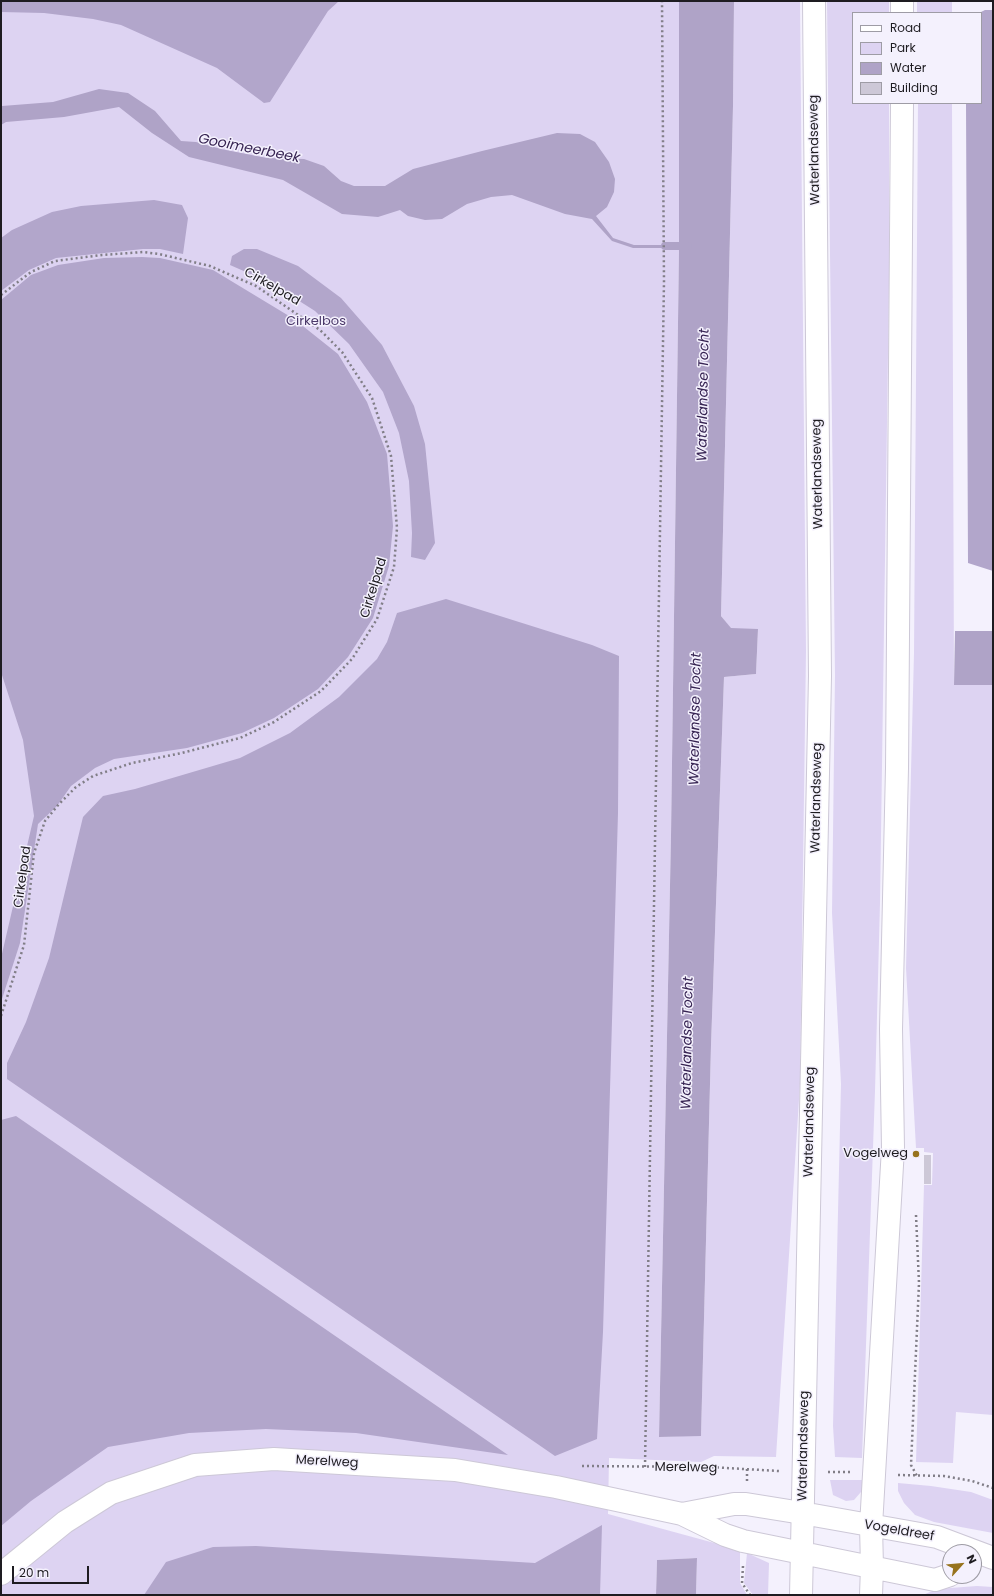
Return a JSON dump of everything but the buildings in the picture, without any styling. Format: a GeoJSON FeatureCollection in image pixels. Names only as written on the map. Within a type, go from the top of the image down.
{"type":"FeatureCollection","features":[{"type":"Feature","properties":{"kind":"main road","name":"Waterlandseweg"},"geometry":{"type":"LineString","coordinates":[[800,1595],[804,1471],[820,676],[814,1]]}},
{"type":"Feature","properties":{"kind":"main road"},"geometry":{"type":"LineString","coordinates":[[902,1],[902,12]]}},
{"type":"Feature","properties":{"kind":"main road"},"geometry":{"type":"LineString","coordinates":[[871,1595],[871,1526],[893,1148],[891,1029],[897,744],[902,104]]}},
{"type":"Feature","properties":{"kind":"main road","name":"Merelweg"},"geometry":{"type":"LineString","coordinates":[[1,1574],[65,1522],[110,1493],[195,1465],[274,1459],[455,1470],[556,1487],[682,1514],[726,1536],[802,1553]]}},
{"type":"Feature","properties":{"kind":"main road","name":"Merelweg"},"geometry":{"type":"LineString","coordinates":[[682,1514],[734,1504],[746,1504],[802,1514]]}},
{"type":"Feature","properties":{"kind":"main road","name":"Vogeldreef"},"geometry":{"type":"LineString","coordinates":[[802,1514],[937,1537],[993,1560]]}},
{"type":"Feature","properties":{"kind":"main road"},"geometry":{"type":"LineString","coordinates":[[802,1553],[936,1580],[942,1578]]}},
{"type":"Feature","properties":{"kind":"main road","name":"Vogeldreef"},"geometry":{"type":"LineString","coordinates":[[982,1564],[993,1560]]}},
{"type":"Feature","properties":{"kind":"path"},"geometry":{"type":"LineString","coordinates":[[645,1467],[664,281],[662,1]]}},
{"type":"Feature","properties":{"kind":"path","name":"Cirkelpad"},"geometry":{"type":"LineString","coordinates":[[1,295],[31,272],[55,261],[143,252],[159,254],[210,266],[256,286],[320,330],[342,352],[372,398],[391,456],[397,528],[394,567],[377,619],[352,659],[321,691],[274,722],[240,738],[182,753],[132,763],[93,776],[76,787],[45,821],[34,853],[24,945],[1,1016]]}},
{"type":"Feature","properties":{"kind":"path"},"geometry":{"type":"LineString","coordinates":[[916,1216],[918,1283],[911,1465],[918,1476]]}},
{"type":"Feature","properties":{"kind":"path","name":"Merelweg"},"geometry":{"type":"LineString","coordinates":[[578,1467],[709,1467],[804,1471]]}},
{"type":"Feature","properties":{"kind":"green space","name":"Cirkelbos"},"geometry":{"type":"Polygon","coordinates":[[[1,1],[679,1],[679,245],[665,245],[666,248],[679,249],[671,835],[659,1437],[701,1435],[711,1045],[724,677],[756,674],[758,629],[731,629],[721,616],[733,106],[734,1],[800,1],[806,651],[800,1084],[776,1457],[714,1456],[701,1462],[609,1458],[608,1514],[740,1550],[740,1583],[747,1595],[696,1595],[697,1558],[657,1560],[656,1595],[1,1595],[1,1]],[[634,245],[633,248],[662,248],[662,245],[634,245]]]}},
{"type":"Feature","properties":{"kind":"green space"},"geometry":{"type":"Polygon","coordinates":[[[827,1],[889,1],[889,12],[852,12],[852,104],[889,104],[889,284],[880,903],[862,1458],[835,1457],[833,1426],[841,1084],[832,913],[835,675],[827,1]]]}},
{"type":"Feature","properties":{"kind":"green space"},"geometry":{"type":"Polygon","coordinates":[[[917,1],[952,1],[952,12],[917,12],[917,1]]]}},
{"type":"Feature","properties":{"kind":"green space"},"geometry":{"type":"Polygon","coordinates":[[[918,104],[952,104],[954,685],[993,685],[993,1415],[956,1412],[953,1463],[916,1462],[924,1185],[932,1185],[933,1153],[924,1152],[924,1148],[916,1148],[906,968],[914,653],[918,104]]]}},
{"type":"Feature","properties":{"kind":"green space"},"geometry":{"type":"Polygon","coordinates":[[[830,1480],[865,1480],[861,1492],[854,1500],[846,1501],[833,1495],[830,1480]]]}},
{"type":"Feature","properties":{"kind":"green space"},"geometry":{"type":"Polygon","coordinates":[[[898,1483],[971,1492],[993,1500],[993,1533],[934,1522],[915,1515],[904,1503],[898,1491],[898,1483]]]}},
{"type":"Feature","properties":{"kind":"green space"},"geometry":{"type":"Polygon","coordinates":[[[747,1553],[769,1563],[768,1595],[753,1595],[744,1583],[747,1553]]]}},
{"type":"Feature","properties":{"kind":"green space"},"geometry":{"type":"Polygon","coordinates":[[[977,1586],[993,1587],[993,1595],[923,1595],[937,1589],[977,1586]]]}},
{"type":"Feature","properties":{"kind":"shaded area"},"geometry":{"type":"Polygon","coordinates":[[[1,1],[339,1],[328,11],[270,102],[264,103],[217,68],[121,25],[93,19],[44,13],[1,12],[1,1]]]}},
{"type":"Feature","properties":{"kind":"shaded area"},"geometry":{"type":"Polygon","coordinates":[[[985,10],[993,10],[993,571],[968,563],[966,104],[982,104],[981,12],[985,10]]]}},
{"type":"Feature","properties":{"kind":"shaded area"},"geometry":{"type":"Polygon","coordinates":[[[154,200],[182,205],[188,218],[183,254],[160,249],[143,249],[56,258],[29,270],[1,291],[1,238],[12,230],[52,212],[81,206],[154,200]]]}},
{"type":"Feature","properties":{"kind":"shaded area"},"geometry":{"type":"Polygon","coordinates":[[[244,249],[257,249],[298,266],[341,298],[382,345],[414,406],[425,444],[435,543],[425,560],[411,557],[412,533],[409,481],[399,433],[383,392],[349,344],[315,311],[271,283],[230,265],[232,256],[244,249]]]}},
{"type":"Feature","properties":{"kind":"shaded area"},"geometry":{"type":"Polygon","coordinates":[[[104,258],[160,258],[213,270],[294,319],[338,354],[367,402],[387,454],[393,526],[389,566],[373,618],[348,657],[318,689],[274,718],[242,733],[187,748],[114,759],[95,768],[71,786],[57,806],[38,824],[20,943],[1,1002],[1,958],[34,816],[23,740],[1,672],[1,300],[31,275],[58,265],[104,258]]]}},
{"type":"Feature","properties":{"kind":"shaded area"},"geometry":{"type":"Polygon","coordinates":[[[446,599],[592,645],[619,656],[618,813],[603,1332],[597,1439],[555,1456],[7,1079],[7,1063],[26,1022],[49,958],[83,817],[103,796],[135,789],[240,758],[290,733],[339,697],[377,659],[387,642],[397,613],[446,599]]]}},
{"type":"Feature","properties":{"kind":"shaded area"},"geometry":{"type":"Polygon","coordinates":[[[16,1116],[508,1455],[356,1433],[266,1429],[189,1433],[108,1447],[31,1501],[1,1526],[1,1120],[16,1116]]]}},
{"type":"Feature","properties":{"kind":"shaded area"},"geometry":{"type":"Polygon","coordinates":[[[602,1525],[600,1595],[144,1595],[166,1562],[213,1547],[256,1546],[535,1563],[602,1525]]]}},
{"type":"Feature","properties":{"kind":"water","name":"Waterlandse Tocht"},"geometry":{"type":"Polygon","coordinates":[[[679,1],[734,1],[733,106],[721,616],[731,628],[758,629],[756,674],[724,677],[711,1045],[701,1436],[659,1437],[671,835],[679,249],[679,1]]]}},
{"type":"Feature","properties":{"kind":"water"},"geometry":{"type":"Polygon","coordinates":[[[99,89],[128,93],[155,111],[181,141],[196,142],[221,149],[267,158],[304,159],[324,166],[341,181],[354,186],[385,186],[413,169],[557,133],[580,134],[595,142],[609,162],[615,179],[614,192],[607,207],[596,216],[613,238],[634,245],[662,245],[662,248],[633,248],[612,241],[592,219],[565,214],[512,195],[491,197],[467,204],[442,219],[425,220],[408,216],[400,210],[378,217],[342,214],[283,180],[189,157],[152,133],[119,107],[64,117],[6,122],[1,125],[2,106],[53,102],[99,89]]]}},
{"type":"Feature","properties":{"kind":"water"},"geometry":{"type":"Polygon","coordinates":[[[955,631],[993,631],[993,685],[954,685],[955,631]]]}},
{"type":"Feature","properties":{"kind":"water"},"geometry":{"type":"Polygon","coordinates":[[[697,1558],[696,1595],[656,1595],[657,1560],[697,1558]]]}},
{"type":"Feature","properties":{"kind":"waterway","name":"Gooimeerbeek"},"geometry":{"type":"LineString","coordinates":[[665,246],[688,246]]}},
{"type":"Feature","properties":{"kind":"place","name":"Vogelweg"},"geometry":{"type":"Point","coordinates":[916,1154]}}]}
